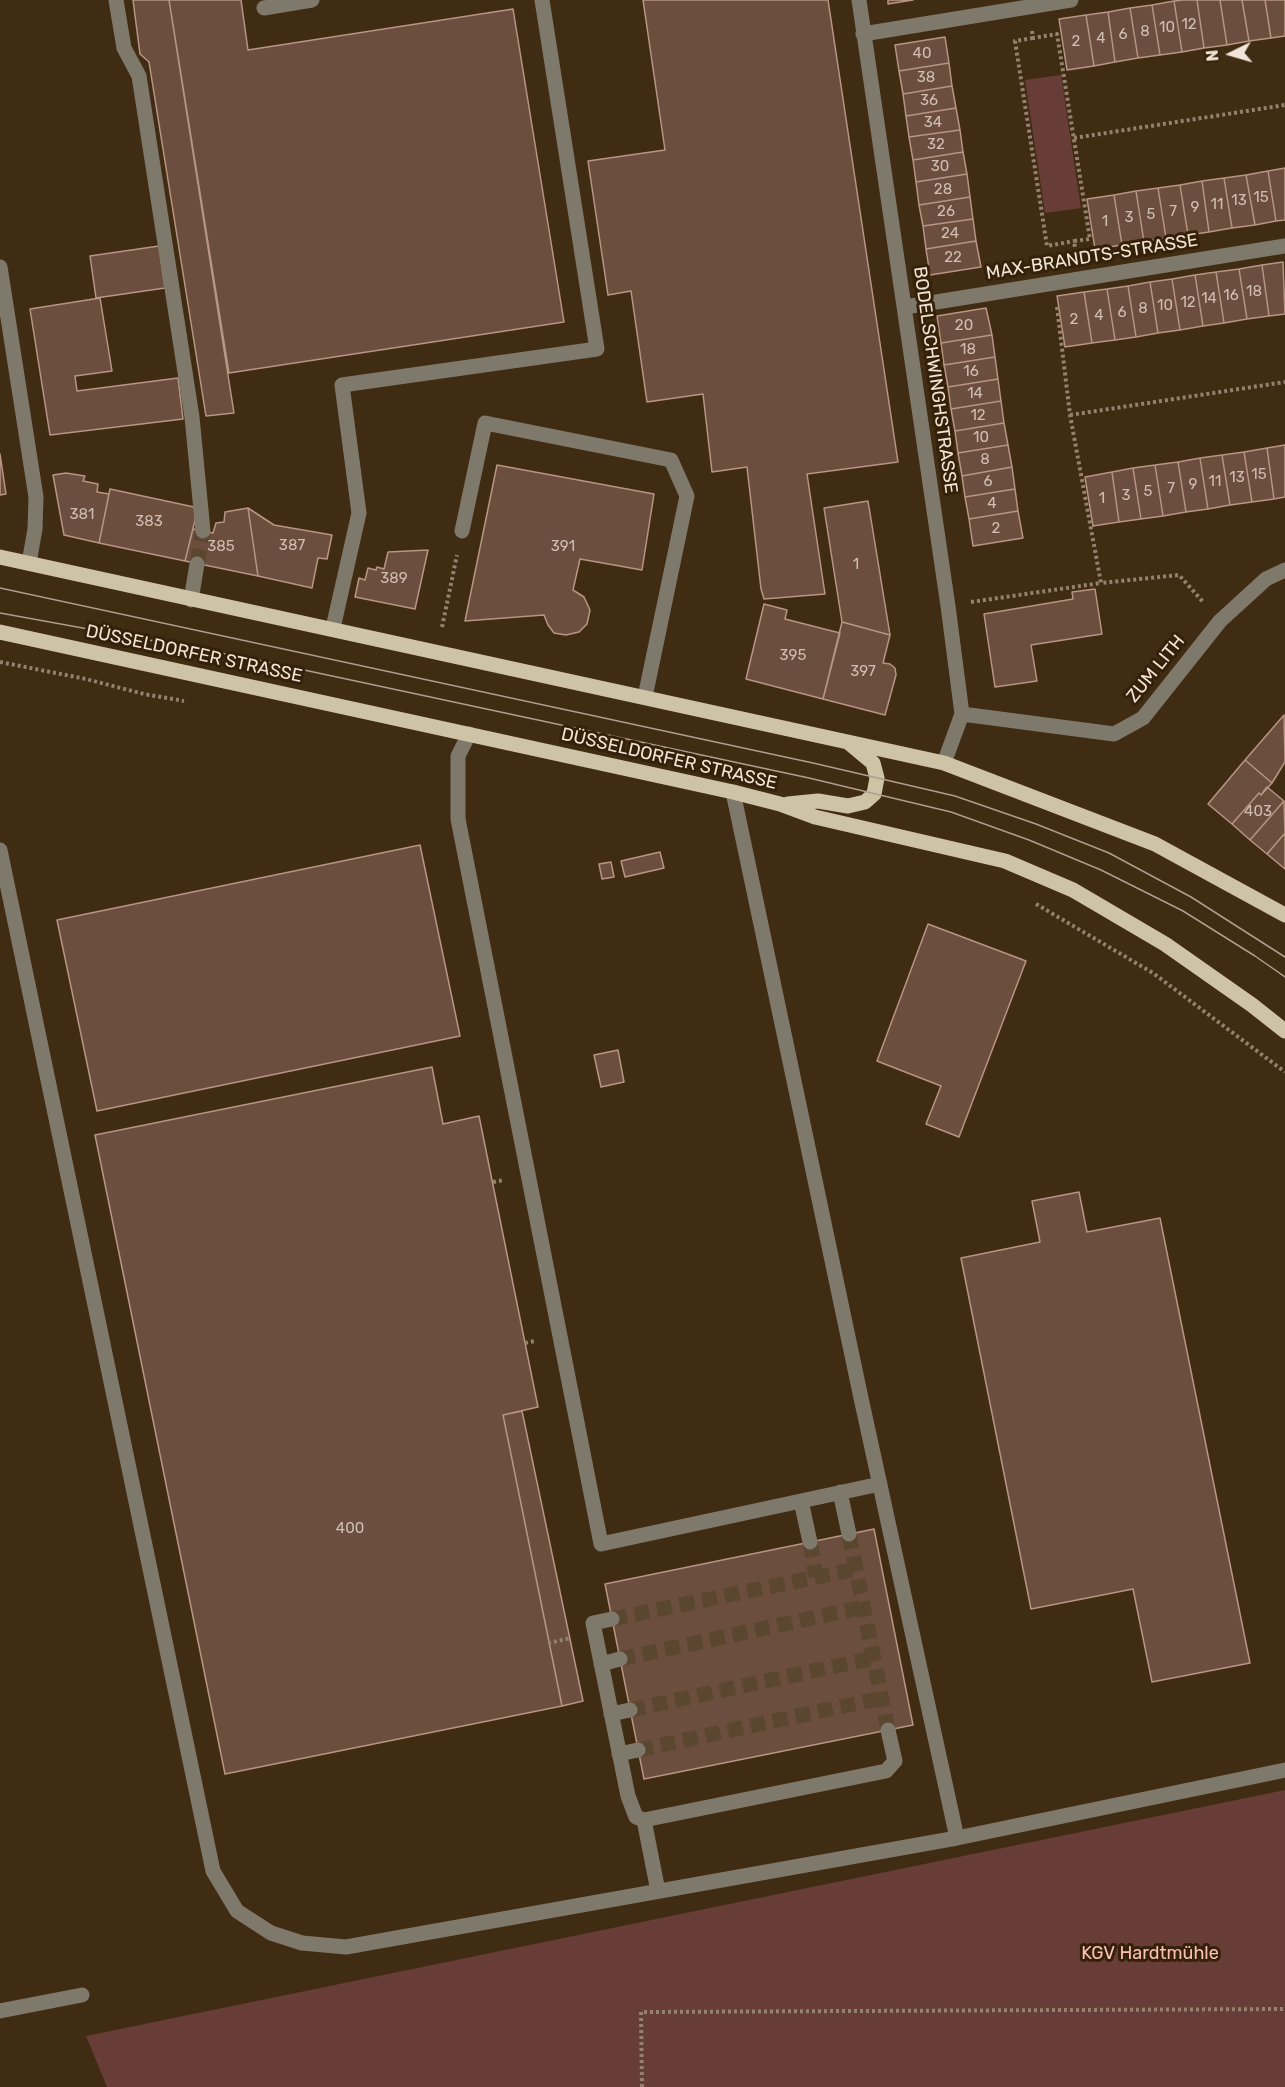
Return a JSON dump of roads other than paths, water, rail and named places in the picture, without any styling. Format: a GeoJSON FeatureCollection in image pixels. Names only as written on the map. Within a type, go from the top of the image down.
{"type":"FeatureCollection","features":[{"type":"Feature","properties":{"kind":"main road"},"geometry":{"type":"LineString","coordinates":[[0,557],[944,763],[1155,844],[1285,915]]}},
{"type":"Feature","properties":{"kind":"main road","name":"DÜSSELDORFER STRASSE"},"geometry":{"type":"LineString","coordinates":[[0,632],[733,792],[780,804],[815,817],[1005,861],[1073,890],[1165,944],[1285,1031]]}},
{"type":"Feature","properties":{"kind":"main road"},"geometry":{"type":"LineString","coordinates":[[780,804],[818,801],[848,806],[865,802],[874,794],[877,778],[873,763],[847,741]]}},
{"type":"Feature","properties":{"kind":"street"},"geometry":{"type":"LineString","coordinates":[[116,0],[124,48],[139,76],[192,417],[203,531]]}},
{"type":"Feature","properties":{"kind":"street"},"geometry":{"type":"LineString","coordinates":[[264,8],[312,0]]}},
{"type":"Feature","properties":{"kind":"street"},"geometry":{"type":"LineString","coordinates":[[333,628],[359,513],[342,385],[597,350],[542,0]]}},
{"type":"Feature","properties":{"kind":"street","name":"BODELSCHWINGHSTRASSE"},"geometry":{"type":"LineString","coordinates":[[859,0],[962,714],[944,763]]}},
{"type":"Feature","properties":{"kind":"street"},"geometry":{"type":"LineString","coordinates":[[863,34],[1071,0]]}},
{"type":"Feature","properties":{"kind":"street","name":"MAX-BRANDTS-STRASSE"},"geometry":{"type":"LineString","coordinates":[[905,307],[1285,246]]}},
{"type":"Feature","properties":{"kind":"street"},"geometry":{"type":"LineString","coordinates":[[0,267],[36,497],[35,529],[28,563]]}},
{"type":"Feature","properties":{"kind":"street"},"geometry":{"type":"LineString","coordinates":[[462,531],[485,423],[671,460],[687,496],[645,697]]}},
{"type":"Feature","properties":{"kind":"street"},"geometry":{"type":"LineString","coordinates":[[191,600],[197,564]]}},
{"type":"Feature","properties":{"kind":"street","name":"ZUM LITH"},"geometry":{"type":"LineString","coordinates":[[962,714],[1114,734],[1143,718],[1220,621],[1266,579],[1285,570]]}},
{"type":"Feature","properties":{"kind":"street"},"geometry":{"type":"LineString","coordinates":[[469,734],[458,756],[459,819],[601,1544],[880,1484]]}},
{"type":"Feature","properties":{"kind":"street"},"geometry":{"type":"LineString","coordinates":[[733,792],[957,1838]]}},
{"type":"Feature","properties":{"kind":"street"},"geometry":{"type":"LineString","coordinates":[[0,850],[213,1871],[237,1911],[271,1933],[302,1943],[346,1947],[957,1838],[1285,1770]]}},
{"type":"Feature","properties":{"kind":"street"},"geometry":{"type":"LineString","coordinates":[[840,1492],[849,1534]]}},
{"type":"Feature","properties":{"kind":"street"},"geometry":{"type":"LineString","coordinates":[[801,1501],[810,1542]]}},
{"type":"Feature","properties":{"kind":"street"},"geometry":{"type":"LineString","coordinates":[[612,1619],[593,1623],[619,1754],[636,1817],[644,1820],[886,1771],[895,1761],[888,1730]]}},
{"type":"Feature","properties":{"kind":"street"},"geometry":{"type":"LineString","coordinates":[[601,1664],[620,1659]]}},
{"type":"Feature","properties":{"kind":"street"},"geometry":{"type":"LineString","coordinates":[[612,1714],[630,1710]]}},
{"type":"Feature","properties":{"kind":"street"},"geometry":{"type":"LineString","coordinates":[[619,1754],[638,1750]]}},
{"type":"Feature","properties":{"kind":"street"},"geometry":{"type":"LineString","coordinates":[[644,1820],[658,1891]]}},
{"type":"Feature","properties":{"kind":"street"},"geometry":{"type":"LineString","coordinates":[[0,2011],[81,1995]]}},
{"type":"Feature","properties":{"kind":"tunnel"},"geometry":{"type":"LineString","coordinates":[[197,564],[203,531]]}},
{"type":"Feature","properties":{"kind":"tunnel"},"geometry":{"type":"LineString","coordinates":[[849,1534],[888,1730]]}},
{"type":"Feature","properties":{"kind":"tunnel"},"geometry":{"type":"LineString","coordinates":[[810,1542],[816,1577]]}},
{"type":"Feature","properties":{"kind":"tunnel"},"geometry":{"type":"LineString","coordinates":[[612,1619],[856,1569]]}},
{"type":"Feature","properties":{"kind":"tunnel"},"geometry":{"type":"LineString","coordinates":[[620,1659],[864,1607]]}},
{"type":"Feature","properties":{"kind":"tunnel"},"geometry":{"type":"LineString","coordinates":[[630,1710],[874,1658]]}},
{"type":"Feature","properties":{"kind":"tunnel"},"geometry":{"type":"LineString","coordinates":[[638,1750],[882,1698]]}},
{"type":"Feature","properties":{"kind":"tram line"},"geometry":{"type":"LineString","coordinates":[[0,588],[813,763],[955,796],[1036,824],[1109,853],[1191,897],[1285,957]]}},
{"type":"Feature","properties":{"kind":"tram line"},"geometry":{"type":"LineString","coordinates":[[0,613],[248,658],[809,778],[951,812],[1029,840],[1101,870],[1183,911],[1285,977]]}},
{"type":"Feature","properties":{"kind":"park label","name":"KGV Hardtmühle"},"geometry":{"type":"Point","coordinates":[1150,1954]}}]}
